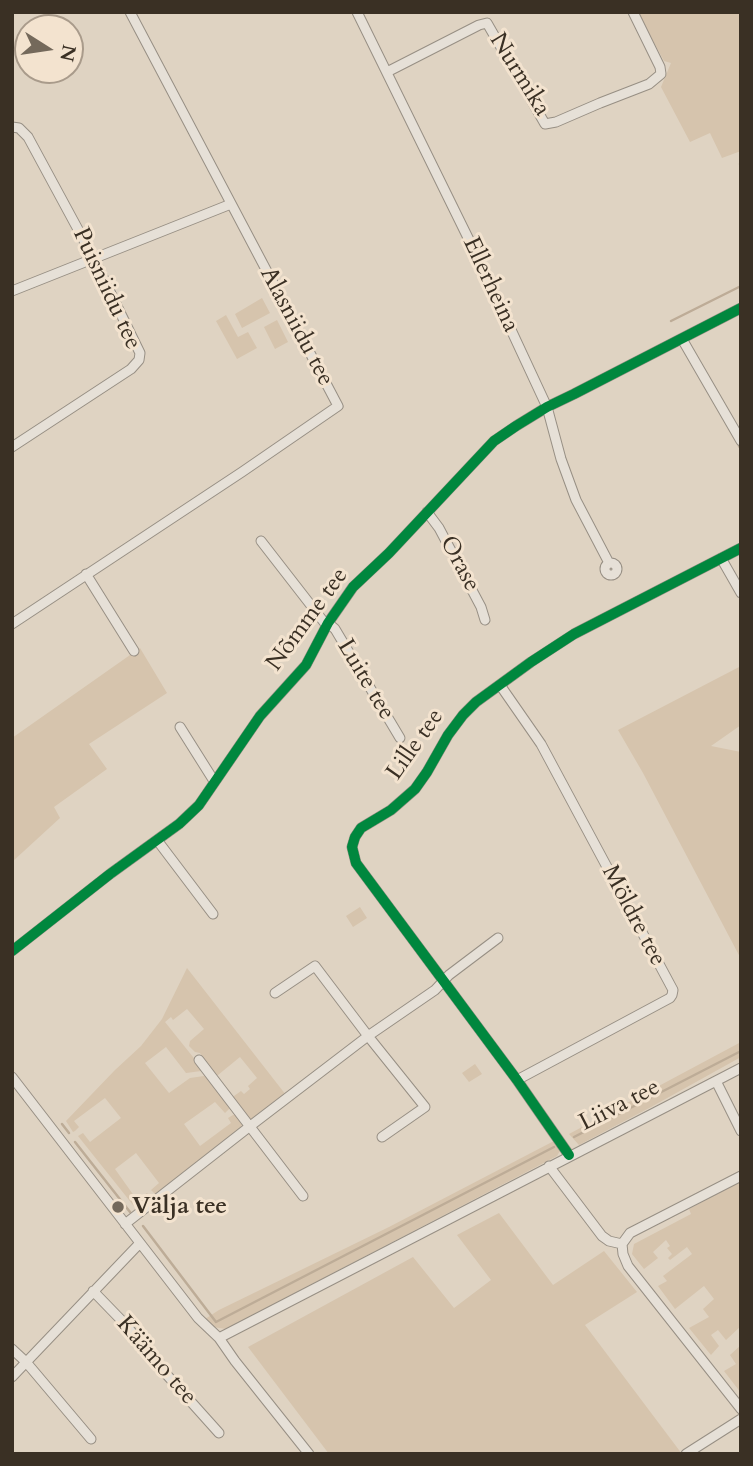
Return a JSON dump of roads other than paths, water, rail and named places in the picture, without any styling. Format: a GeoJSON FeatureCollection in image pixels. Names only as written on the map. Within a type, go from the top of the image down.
{"type":"FeatureCollection","features":[{"type":"Feature","properties":{"kind":"street","name":"Alasniidu tee"},"geometry":{"type":"LineString","coordinates":[[12,624],[338,406],[130,12]]}},
{"type":"Feature","properties":{"kind":"street","name":"Ellerheina"},"geometry":{"type":"LineString","coordinates":[[357,12],[467,235],[547,407],[561,459],[576,500],[609,563]]}},
{"type":"Feature","properties":{"kind":"street"},"geometry":{"type":"LineString","coordinates":[[486,12],[487,23]]}},
{"type":"Feature","properties":{"kind":"street","name":"Nurmika"},"geometry":{"type":"LineString","coordinates":[[387,72],[487,23],[545,124],[555,122],[649,84],[661,74],[632,12]]}},
{"type":"Feature","properties":{"kind":"street","name":"Puisniidu tee"},"geometry":{"type":"LineString","coordinates":[[12,127],[19,128],[28,137],[141,353],[131,369],[12,447]]}},
{"type":"Feature","properties":{"kind":"street"},"geometry":{"type":"LineString","coordinates":[[12,291],[231,204]]}},
{"type":"Feature","properties":{"kind":"street","name":"Nõmme tee"},"geometry":{"type":"LineString","coordinates":[[12,951],[179,824],[199,805],[260,716],[306,665],[353,587],[389,553],[494,441],[547,407],[741,308]]}},
{"type":"Feature","properties":{"kind":"street"},"geometry":{"type":"LineString","coordinates":[[682,339],[741,441]]}},
{"type":"Feature","properties":{"kind":"street","name":"Orase"},"geometry":{"type":"LineString","coordinates":[[427,512],[439,528],[481,607],[485,620]]}},
{"type":"Feature","properties":{"kind":"street","name":"Nõmme tee"},"geometry":{"type":"LineString","coordinates":[[261,541],[328,625]]}},
{"type":"Feature","properties":{"kind":"street","name":"Lille tee"},"geometry":{"type":"LineString","coordinates":[[569,1155],[517,1080],[356,863],[352,847],[361,828],[391,810],[415,789],[428,772],[448,735],[476,702],[574,634],[741,548]]}},
{"type":"Feature","properties":{"kind":"street"},"geometry":{"type":"LineString","coordinates":[[721,558],[741,593]]}},
{"type":"Feature","properties":{"kind":"street"},"geometry":{"type":"LineString","coordinates":[[86,574],[134,651]]}},
{"type":"Feature","properties":{"kind":"street","name":"Luite tee"},"geometry":{"type":"LineString","coordinates":[[328,625],[335,629],[400,738]]}},
{"type":"Feature","properties":{"kind":"street","name":"Möldre tee"},"geometry":{"type":"LineString","coordinates":[[500,685],[541,744],[673,990],[670,998],[517,1080]]}},
{"type":"Feature","properties":{"kind":"street"},"geometry":{"type":"LineString","coordinates":[[180,727],[214,782]]}},
{"type":"Feature","properties":{"kind":"street"},"geometry":{"type":"LineString","coordinates":[[157,840],[212,914]]}},
{"type":"Feature","properties":{"kind":"street"},"geometry":{"type":"LineString","coordinates":[[125,1224],[368,1037],[435,990],[449,975],[498,938]]}},
{"type":"Feature","properties":{"kind":"street"},"geometry":{"type":"LineString","coordinates":[[275,993],[315,966],[425,1107],[382,1137]]}},
{"type":"Feature","properties":{"kind":"street"},"geometry":{"type":"LineString","coordinates":[[199,1060],[303,1196]]}},
{"type":"Feature","properties":{"kind":"street","name":"Liiva tee"},"geometry":{"type":"LineString","coordinates":[[219,1338],[741,1068]]}},
{"type":"Feature","properties":{"kind":"street"},"geometry":{"type":"LineString","coordinates":[[12,1077],[198,1318],[219,1338],[309,1454]]}},
{"type":"Feature","properties":{"kind":"street"},"geometry":{"type":"LineString","coordinates":[[716,1081],[741,1131]]}},
{"type":"Feature","properties":{"kind":"street"},"geometry":{"type":"LineString","coordinates":[[549,1166],[602,1236],[622,1244]]}},
{"type":"Feature","properties":{"kind":"street"},"geometry":{"type":"LineString","coordinates":[[741,1175],[630,1233],[622,1244],[628,1266],[741,1409]]}},
{"type":"Feature","properties":{"kind":"street"},"geometry":{"type":"LineString","coordinates":[[12,1377],[140,1243]]}},
{"type":"Feature","properties":{"kind":"street","name":"Käämo tee"},"geometry":{"type":"LineString","coordinates":[[93,1291],[126,1325],[219,1433]]}},
{"type":"Feature","properties":{"kind":"street"},"geometry":{"type":"LineString","coordinates":[[12,1349],[91,1439]]}},
{"type":"Feature","properties":{"kind":"street"},"geometry":{"type":"LineString","coordinates":[[686,1454],[741,1419]]}},
{"type":"Feature","properties":{"kind":"waterway"},"geometry":{"type":"LineString","coordinates":[[671,321],[741,286]]}},
{"type":"Feature","properties":{"kind":"waterway"},"geometry":{"type":"LineString","coordinates":[[574,1137],[741,1051]]}},
{"type":"Feature","properties":{"kind":"waterway"},"geometry":{"type":"LineString","coordinates":[[62,1124],[69,1133]]}},
{"type":"Feature","properties":{"kind":"waterway"},"geometry":{"type":"LineString","coordinates":[[75,1142],[130,1212]]}},
{"type":"Feature","properties":{"kind":"waterway"},"geometry":{"type":"LineString","coordinates":[[143,1226],[216,1322],[554,1147]]}},
{"type":"Feature","properties":{"kind":"place","name":"Välja tee"},"geometry":{"type":"Point","coordinates":[118,1207]}}]}
